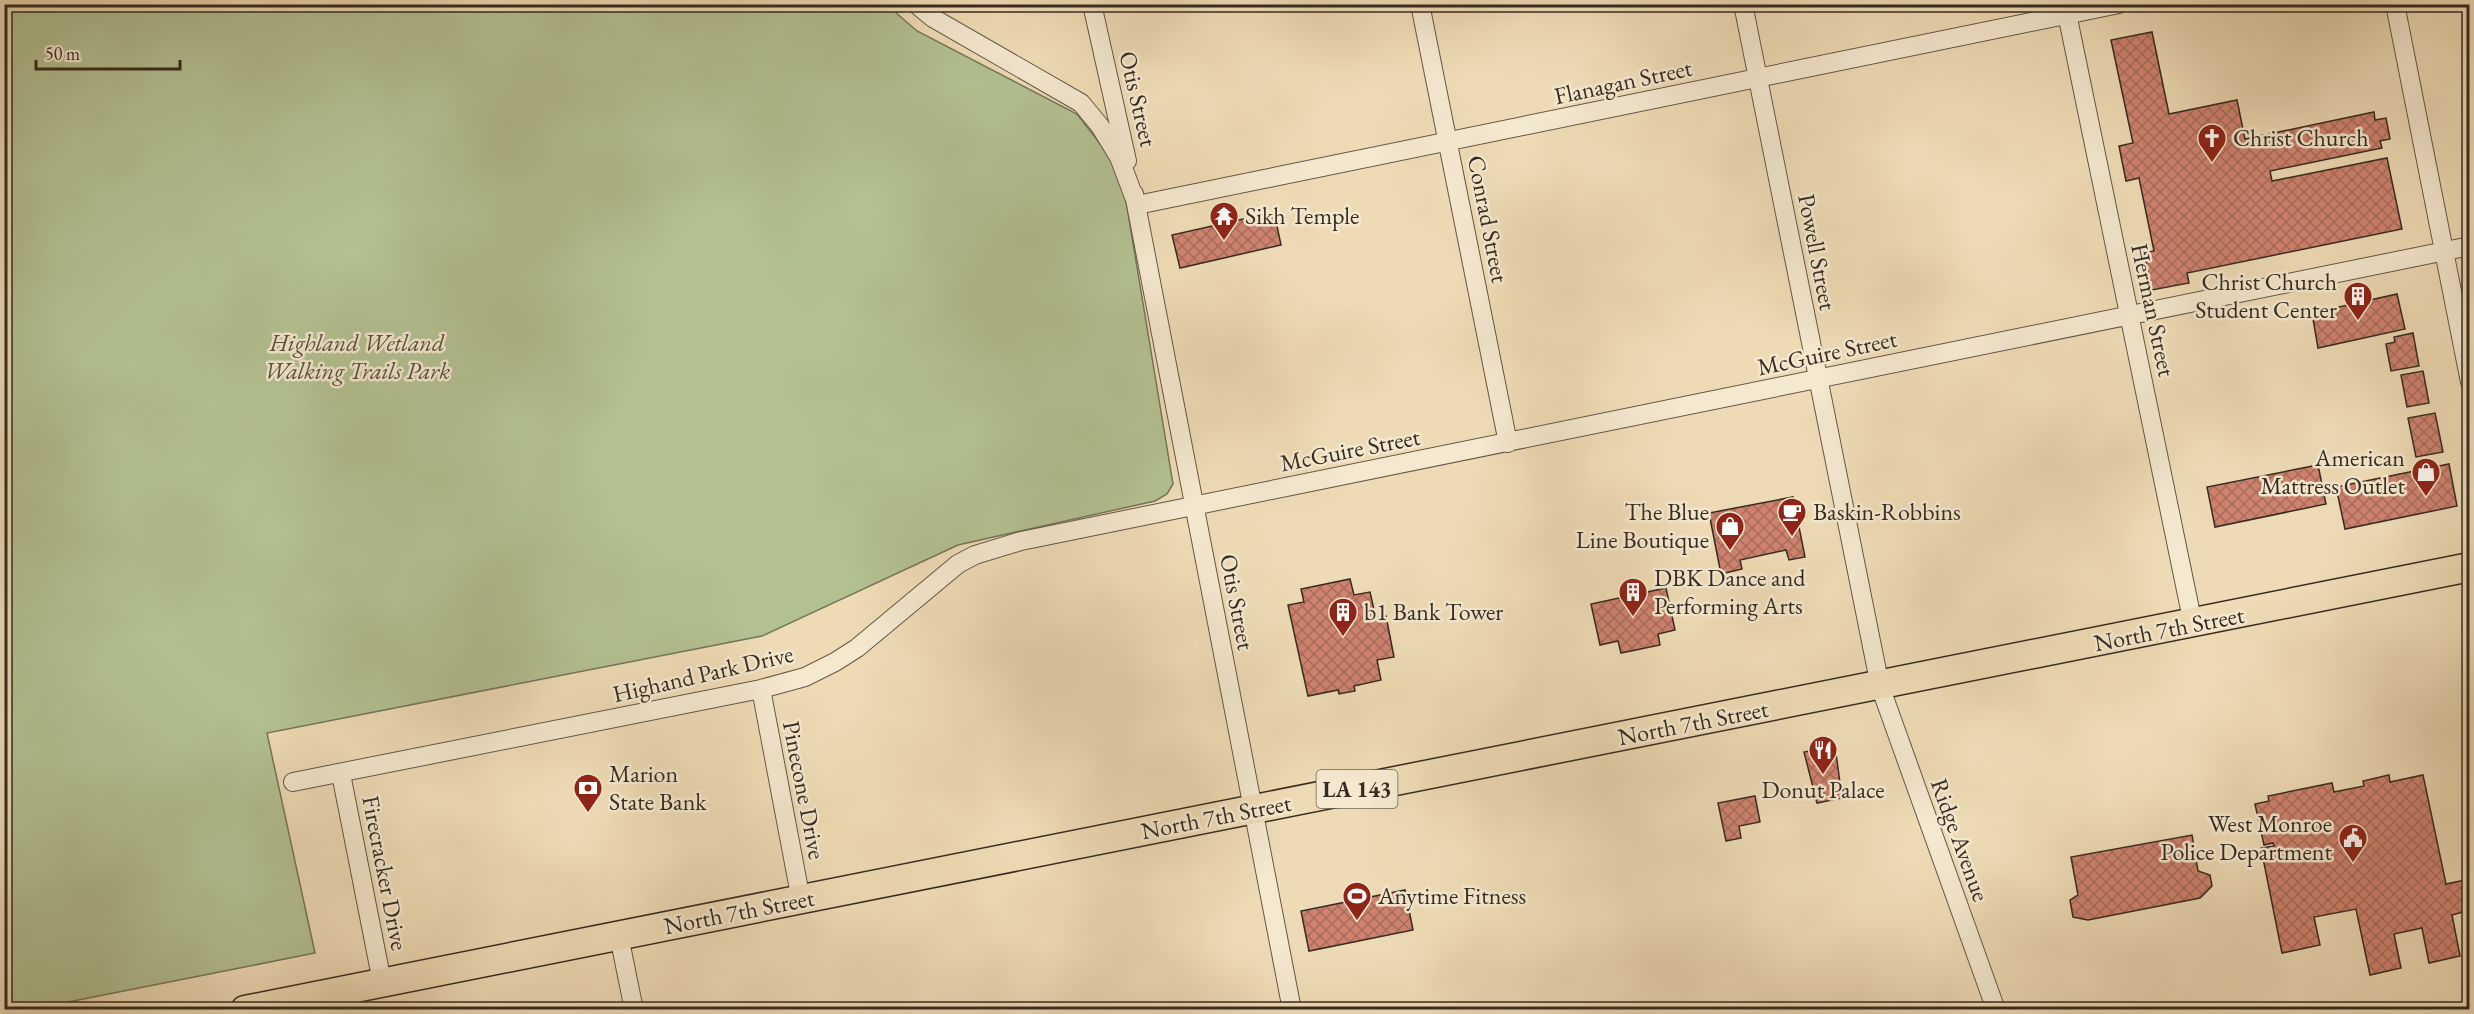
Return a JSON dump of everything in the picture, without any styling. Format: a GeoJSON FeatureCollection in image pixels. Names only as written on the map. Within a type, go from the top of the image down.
{"type":"FeatureCollection","features":[{"type":"Feature","properties":{"kind":"main road","name":"North 7th Street"},"geometry":{"type":"LineString","coordinates":[[244,1010],[2193,624],[2469,567]]}},
{"type":"Feature","properties":{"kind":"street","name":"Otis Street"},"geometry":{"type":"LineString","coordinates":[[916,4],[933,18],[1081,104],[1100,126],[1119,157],[1137,205]]}},
{"type":"Feature","properties":{"kind":"street","name":"Otis Street"},"geometry":{"type":"LineString","coordinates":[[1092,4],[1137,205],[1292,1010]]}},
{"type":"Feature","properties":{"kind":"street","name":"Conrad Street"},"geometry":{"type":"LineString","coordinates":[[1420,4],[1508,442]]}},
{"type":"Feature","properties":{"kind":"street","name":"Powell Street"},"geometry":{"type":"LineString","coordinates":[[1743,4],[1880,686]]}},
{"type":"Feature","properties":{"kind":"street","name":"Flanagan Street"},"geometry":{"type":"LineString","coordinates":[[1137,205],[1758,79],[2066,10],[2119,4]]}},
{"type":"Feature","properties":{"kind":"street"},"geometry":{"type":"LineString","coordinates":[[2395,4],[2469,382]]}},
{"type":"Feature","properties":{"kind":"street","name":"Herman Street"},"geometry":{"type":"LineString","coordinates":[[2066,10],[2193,624]]}},
{"type":"Feature","properties":{"kind":"street","name":"McGuire Street"},"geometry":{"type":"LineString","coordinates":[[1193,504],[2469,246]]}},
{"type":"Feature","properties":{"kind":"street","name":"Highand Park Drive"},"geometry":{"type":"LineString","coordinates":[[293,782],[761,689],[805,677],[843,658],[939,578],[975,555],[1021,541],[1193,504]]}},
{"type":"Feature","properties":{"kind":"street","name":"Ridge Avenue"},"geometry":{"type":"LineString","coordinates":[[1880,686],[1996,1010]]}},
{"type":"Feature","properties":{"kind":"street","name":"Pinecone Drive"},"geometry":{"type":"LineString","coordinates":[[761,689],[801,900]]}},
{"type":"Feature","properties":{"kind":"street","name":"Firecracker Drive"},"geometry":{"type":"LineString","coordinates":[[341,774],[382,982]]}},
{"type":"Feature","properties":{"kind":"street"},"geometry":{"type":"LineString","coordinates":[[619,936],[633,1010]]}},
{"type":"Feature","properties":{"kind":"green space","name":"Highland Wetland Walking Trails Park"},"geometry":{"type":"Polygon","coordinates":[[[5,5],[887,5],[917,31],[1077,114],[1115,163],[1125,195],[1173,484],[1167,494],[1155,501],[958,545],[762,636],[267,733],[315,953],[33,1009],[5,1010],[5,5]]]}},
{"type":"Feature","properties":{"kind":"building"},"geometry":{"type":"Polygon","coordinates":[[[2451,4],[2470,4],[2470,7],[2452,10],[2451,4]]]}},
{"type":"Feature","properties":{"kind":"building","name":"Christ Church"},"geometry":{"type":"Polygon","coordinates":[[[2152,32],[2169,114],[2237,100],[2245,139],[2374,112],[2375,120],[2386,118],[2390,139],[2380,141],[2382,148],[2270,171],[2272,181],[2387,158],[2402,229],[2187,273],[2189,283],[2152,290],[2144,253],[2154,251],[2139,178],[2126,181],[2119,146],[2133,143],[2111,40],[2152,32]]]}},
{"type":"Feature","properties":{"kind":"building"},"geometry":{"type":"Polygon","coordinates":[[[1274,212],[1281,245],[1180,268],[1172,235],[1274,212]]]}},
{"type":"Feature","properties":{"kind":"building","name":"Christ Church Student Center"},"geometry":{"type":"Polygon","coordinates":[[[2397,294],[2405,329],[2318,348],[2312,313],[2397,294]]]}},
{"type":"Feature","properties":{"kind":"building"},"geometry":{"type":"Polygon","coordinates":[[[2413,333],[2419,366],[2391,371],[2386,344],[2395,342],[2394,337],[2413,333]]]}},
{"type":"Feature","properties":{"kind":"building"},"geometry":{"type":"Polygon","coordinates":[[[2423,371],[2429,403],[2407,407],[2401,375],[2423,371]]]}},
{"type":"Feature","properties":{"kind":"building"},"geometry":{"type":"Polygon","coordinates":[[[2435,413],[2443,452],[2416,457],[2408,418],[2435,413]]]}},
{"type":"Feature","properties":{"kind":"building"},"geometry":{"type":"Polygon","coordinates":[[[2449,464],[2457,506],[2345,529],[2336,487],[2449,464]]]}},
{"type":"Feature","properties":{"kind":"building"},"geometry":{"type":"Polygon","coordinates":[[[2318,465],[2326,504],[2215,527],[2207,487],[2318,465]]]}},
{"type":"Feature","properties":{"kind":"building"},"geometry":{"type":"Polygon","coordinates":[[[1793,497],[1805,557],[1789,560],[1786,550],[1740,560],[1742,569],[1721,574],[1709,513],[1793,497]]]}},
{"type":"Feature","properties":{"kind":"building","name":"b1 Bank Tower"},"geometry":{"type":"Polygon","coordinates":[[[1350,579],[1354,595],[1370,592],[1376,618],[1386,616],[1394,657],[1377,660],[1381,680],[1354,686],[1355,691],[1339,694],[1338,690],[1308,696],[1288,605],[1304,602],[1301,589],[1350,579]]]}},
{"type":"Feature","properties":{"kind":"building","name":"DBK Dance and Performing Arts"},"geometry":{"type":"Polygon","coordinates":[[[1666,588],[1675,630],[1658,634],[1660,645],[1621,653],[1618,641],[1600,645],[1591,604],[1666,588]]]}},
{"type":"Feature","properties":{"kind":"building","name":"Donut Palace"},"geometry":{"type":"Polygon","coordinates":[[[1835,746],[1842,798],[1817,803],[1804,752],[1835,746]]]}},
{"type":"Feature","properties":{"kind":"building","name":"West Monroe Police Department"},"geometry":{"type":"Polygon","coordinates":[[[2389,775],[2390,782],[2423,775],[2446,884],[2470,879],[2470,910],[2452,915],[2460,956],[2429,963],[2422,928],[2394,934],[2401,968],[2370,975],[2356,909],[2314,917],[2320,945],[2282,953],[2261,848],[2274,846],[2273,843],[2264,845],[2255,804],[2269,801],[2268,796],[2332,783],[2334,792],[2364,786],[2363,781],[2389,775]]]}},
{"type":"Feature","properties":{"kind":"building"},"geometry":{"type":"Polygon","coordinates":[[[1755,796],[1760,822],[1739,826],[1741,838],[1726,841],[1718,803],[1755,796]]]}},
{"type":"Feature","properties":{"kind":"building"},"geometry":{"type":"Polygon","coordinates":[[[2192,835],[2198,871],[2210,875],[2212,886],[2200,898],[2088,920],[2073,917],[2070,900],[2078,895],[2071,857],[2192,835]]]}},
{"type":"Feature","properties":{"kind":"building","name":"Anytime Fitness"},"geometry":{"type":"Polygon","coordinates":[[[1405,890],[1413,930],[1309,951],[1301,911],[1405,890]]]}},
{"type":"Feature","properties":{"kind":"place","name":"Christ Church"},"geometry":{"type":"Point","coordinates":[2212,164]}},
{"type":"Feature","properties":{"kind":"place","name":"Sikh Temple"},"geometry":{"type":"Point","coordinates":[1224,242]}},
{"type":"Feature","properties":{"kind":"place","name":"Christ Church Student Center"},"geometry":{"type":"Point","coordinates":[2358,322]}},
{"type":"Feature","properties":{"kind":"place","name":"American Mattress Outlet"},"geometry":{"type":"Point","coordinates":[2426,498]}},
{"type":"Feature","properties":{"kind":"place","name":"Baskin-Robbins"},"geometry":{"type":"Point","coordinates":[1792,538]}},
{"type":"Feature","properties":{"kind":"place","name":"The Blue Line Boutique"},"geometry":{"type":"Point","coordinates":[1730,552]}},
{"type":"Feature","properties":{"kind":"place","name":"DBK Dance and Performing Arts"},"geometry":{"type":"Point","coordinates":[1633,618]}},
{"type":"Feature","properties":{"kind":"place","name":"b1 Bank Tower"},"geometry":{"type":"Point","coordinates":[1343,638]}},
{"type":"Feature","properties":{"kind":"place","name":"Donut Palace"},"geometry":{"type":"Point","coordinates":[1823,776]}},
{"type":"Feature","properties":{"kind":"place","name":"Marion State Bank"},"geometry":{"type":"Point","coordinates":[588,814]}},
{"type":"Feature","properties":{"kind":"place","name":"West Monroe Police Department"},"geometry":{"type":"Point","coordinates":[2353,864]}},
{"type":"Feature","properties":{"kind":"place","name":"Anytime Fitness"},"geometry":{"type":"Point","coordinates":[1357,922]}}]}
